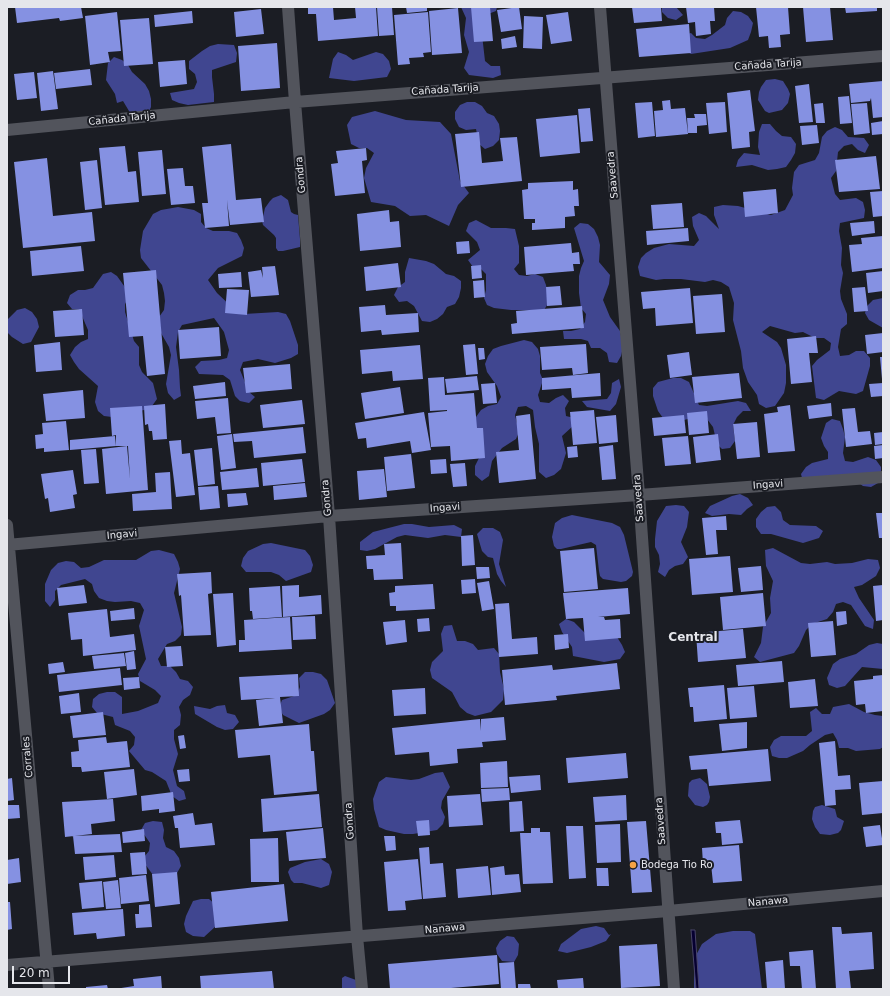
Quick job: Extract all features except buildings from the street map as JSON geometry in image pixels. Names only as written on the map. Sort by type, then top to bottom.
[{"type":"street","name":"Gondra","points":[[288,7],[329,516],[357,936],[362,989]]},
{"type":"street","name":"Saavedra","points":[[600,7],[638,495],[674,989]]},
{"type":"street","name":"Cañada Tarija","points":[[7,130],[295,102],[883,56]]},
{"type":"street","name":"Ingavi","points":[[8,545],[329,516],[883,477]]},
{"type":"street","name":"Corrales","points":[[7,525],[49,989]]},
{"type":"street","name":"Nanawa","points":[[7,965],[883,892]]},
{"type":"shaded area","points":[[461,7],[497,7],[496,11],[480,17],[485,61],[491,66],[500,66],[501,75],[493,78],[469,75],[464,68],[469,52],[464,35],[466,18]]},
{"type":"shaded area","points":[[662,7],[676,7],[683,15],[676,20],[668,18],[662,12]]},
{"type":"shaded area","points":[[733,11],[741,12],[748,16],[753,23],[748,40],[730,48],[691,54],[684,50],[683,35],[691,33],[696,38],[705,39],[725,25],[727,18]]},
{"type":"shaded area","points":[[218,44],[234,45],[237,53],[236,62],[212,70],[214,102],[188,105],[172,100],[170,93],[194,89],[197,82],[195,74],[189,69],[189,61],[210,46]]},
{"type":"shaded area","points":[[338,52],[353,60],[376,52],[383,54],[389,61],[391,69],[387,77],[354,81],[329,78],[333,59]]},
{"type":"shaded area","points":[[114,57],[122,60],[128,65],[132,72],[145,84],[151,99],[151,107],[148,114],[132,116],[123,101],[117,103],[115,94],[106,80],[108,63]]},
{"type":"shaded area","points":[[775,79],[783,81],[790,94],[788,103],[782,110],[769,113],[765,111],[758,100],[759,92],[766,80]]},
{"type":"shaded area","points":[[467,102],[475,102],[482,106],[487,113],[494,116],[499,124],[499,140],[493,146],[485,149],[479,144],[476,129],[466,130],[459,127],[455,119],[455,112],[460,105]]},
{"type":"shaded area","points":[[375,111],[406,120],[440,122],[451,134],[460,181],[469,193],[458,205],[449,226],[426,215],[410,216],[395,206],[371,202],[364,178],[366,168],[374,153],[367,148],[359,148],[351,144],[347,125],[352,117]]},
{"type":"shaded area","points":[[762,124],[770,124],[782,136],[791,137],[796,144],[795,153],[791,160],[786,167],[777,169],[768,170],[752,165],[736,167],[738,160],[744,153],[760,155],[758,147],[759,132]]},
{"type":"shaded area","points":[[835,127],[842,130],[848,137],[864,138],[869,145],[865,153],[858,150],[852,144],[844,146],[838,152],[836,171],[831,178],[835,194],[840,200],[856,198],[863,202],[865,210],[864,218],[840,223],[839,231],[842,248],[841,265],[843,273],[840,291],[841,299],[847,314],[847,324],[841,329],[838,347],[840,356],[849,355],[856,351],[864,351],[870,358],[870,366],[863,391],[856,394],[839,391],[824,400],[816,398],[812,366],[830,350],[831,343],[824,338],[815,338],[803,332],[795,333],[770,326],[762,332],[777,342],[781,348],[786,365],[786,383],[784,393],[775,406],[766,408],[759,404],[757,395],[748,382],[743,368],[741,351],[733,320],[734,303],[729,287],[721,282],[713,280],[705,282],[681,279],[656,280],[640,276],[638,267],[641,258],[654,248],[669,244],[694,246],[699,240],[693,226],[692,217],[699,213],[706,216],[719,229],[714,215],[714,207],[723,205],[738,206],[771,215],[785,210],[793,195],[792,188],[794,172],[799,165],[815,160],[819,153],[822,137],[827,131]]},
{"type":"shaded area","points":[[281,195],[288,200],[291,212],[298,215],[300,247],[278,251],[276,248],[276,238],[263,225],[262,221],[265,208],[270,201]]},
{"type":"shaded area","points":[[178,207],[194,210],[201,214],[201,222],[206,228],[213,231],[229,231],[237,233],[241,240],[244,248],[242,256],[218,268],[208,280],[217,293],[236,311],[244,314],[278,312],[286,314],[290,321],[298,345],[298,354],[275,363],[258,359],[243,362],[240,370],[249,392],[255,397],[249,403],[240,401],[235,396],[230,380],[223,375],[199,374],[195,367],[201,361],[227,358],[229,350],[224,332],[214,318],[182,325],[178,332],[176,347],[181,396],[174,400],[168,393],[166,384],[171,355],[169,347],[161,333],[159,317],[164,310],[164,293],[162,285],[141,258],[140,250],[143,231],[153,214],[161,210]]},
{"type":"shaded area","points":[[476,220],[491,228],[515,229],[519,246],[519,263],[514,269],[519,275],[527,276],[535,274],[543,277],[549,302],[544,310],[511,310],[494,308],[487,305],[484,298],[486,290],[486,274],[480,268],[473,267],[468,260],[480,250],[477,242],[466,231],[469,223]]},
{"type":"shaded area","points":[[580,223],[588,224],[594,229],[600,245],[599,262],[610,275],[609,284],[603,300],[610,317],[620,331],[623,347],[621,356],[617,363],[609,362],[607,353],[600,348],[591,348],[588,341],[581,339],[564,339],[563,331],[580,329],[585,322],[586,314],[581,308],[579,293],[579,276],[584,261],[574,228]]},
{"type":"shaded area","points":[[409,258],[434,264],[446,274],[454,276],[461,281],[459,297],[455,304],[447,307],[443,314],[430,322],[422,321],[414,306],[407,301],[399,302],[394,295],[398,287],[405,282],[405,272]]},
{"type":"shaded area","points":[[111,272],[117,276],[127,290],[129,297],[125,304],[125,312],[134,341],[139,347],[139,365],[142,372],[153,383],[157,399],[152,406],[144,410],[112,417],[104,416],[98,411],[95,402],[98,386],[79,369],[70,355],[75,347],[88,339],[88,330],[79,309],[72,309],[67,303],[70,295],[78,290],[93,288],[103,274]]},
{"type":"shaded area","points":[[883,298],[883,328],[869,320],[865,313],[867,306],[873,300]]},
{"type":"shaded area","points":[[25,308],[32,312],[37,319],[39,327],[31,342],[23,344],[7,332],[7,320],[17,310]]},
{"type":"shaded area","points":[[524,340],[532,342],[538,349],[540,356],[540,373],[543,380],[538,395],[540,402],[549,403],[563,395],[569,401],[565,408],[566,416],[574,418],[573,426],[562,436],[566,453],[561,469],[554,475],[546,478],[539,472],[539,444],[533,410],[526,406],[518,407],[515,415],[519,432],[516,439],[502,448],[492,461],[489,476],[482,481],[475,475],[475,466],[483,450],[474,426],[476,417],[481,410],[488,406],[497,404],[501,397],[497,386],[487,372],[485,364],[493,349]]},
{"type":"shaded area","points":[[673,378],[681,378],[689,382],[699,405],[707,406],[738,401],[746,403],[751,411],[743,411],[737,417],[733,425],[735,441],[730,448],[722,449],[717,444],[713,427],[704,415],[680,421],[663,418],[658,411],[653,396],[653,388],[658,382]]},
{"type":"shaded area","points":[[619,379],[621,387],[616,404],[610,411],[587,407],[582,401],[607,399],[611,393],[612,383]]},
{"type":"shaded area","points":[[832,419],[840,421],[843,429],[845,437],[843,453],[845,461],[853,462],[868,457],[876,460],[881,467],[881,475],[878,483],[871,487],[863,486],[850,477],[803,482],[801,474],[806,467],[812,463],[828,459],[828,452],[821,438],[826,423]]},
{"type":"shaded area","points":[[740,494],[748,498],[753,505],[741,515],[729,514],[712,516],[705,513],[710,506]]},
{"type":"shaded area","points":[[666,506],[684,506],[689,512],[687,527],[681,542],[688,557],[683,564],[675,566],[669,570],[665,577],[658,572],[660,564],[659,555],[655,547],[657,521]]},
{"type":"shaded area","points":[[775,506],[781,512],[783,520],[790,525],[816,526],[823,531],[819,538],[803,543],[771,534],[761,534],[756,527],[756,519],[767,507]]},
{"type":"shaded area","points":[[572,515],[612,523],[620,527],[624,535],[633,572],[632,576],[626,581],[621,582],[603,579],[600,576],[596,545],[591,542],[561,549],[557,549],[554,546],[552,537],[555,523],[562,518]]},
{"type":"shaded area","points":[[404,524],[429,527],[454,525],[462,529],[461,537],[445,535],[428,538],[405,535],[397,537],[375,549],[367,551],[360,550],[360,542],[373,532]]},
{"type":"shaded area","points":[[483,528],[493,528],[500,532],[503,540],[499,564],[506,587],[497,574],[493,558],[488,557],[482,551],[477,534]]},
{"type":"shaded area","points":[[271,543],[305,550],[310,556],[313,565],[311,572],[286,581],[279,575],[271,572],[246,572],[241,566],[243,558],[248,551],[263,544]]},
{"type":"shaded area","points":[[773,548],[801,563],[810,564],[827,562],[835,564],[852,563],[868,559],[878,560],[880,568],[876,576],[862,585],[854,587],[859,598],[874,620],[873,629],[865,626],[851,605],[843,602],[836,604],[833,612],[827,619],[812,624],[806,630],[794,653],[760,662],[754,657],[761,643],[763,627],[771,613],[770,598],[773,581],[766,566],[765,550]]},
{"type":"shaded area","points":[[159,550],[174,554],[178,562],[180,569],[174,593],[182,627],[181,635],[175,641],[167,644],[158,659],[161,666],[170,666],[180,679],[188,681],[193,687],[190,695],[183,700],[179,707],[181,715],[180,725],[174,730],[174,739],[178,754],[173,770],[177,786],[184,791],[186,799],[179,801],[172,796],[166,781],[152,772],[145,770],[129,751],[134,745],[135,737],[130,731],[115,725],[113,717],[97,713],[92,707],[93,699],[99,694],[107,692],[115,692],[122,697],[122,714],[138,711],[158,703],[161,696],[155,690],[140,681],[138,674],[146,659],[139,626],[144,610],[140,603],[131,601],[115,602],[99,598],[94,591],[92,584],[85,579],[61,585],[55,591],[55,600],[50,607],[45,601],[45,584],[51,570],[58,563],[66,561],[74,562],[81,568],[89,567],[104,560],[136,560],[151,551]]},
{"type":"shaded area","points":[[566,619],[574,622],[585,633],[617,637],[625,652],[620,659],[604,662],[573,656],[572,647],[562,632],[559,624]]},
{"type":"shaded area","points":[[452,625],[457,641],[465,641],[473,644],[478,650],[494,648],[499,654],[500,672],[504,689],[503,700],[491,712],[475,716],[467,713],[460,707],[452,692],[432,678],[430,670],[432,662],[443,651],[441,634],[444,626]]},
{"type":"shaded area","points":[[877,643],[883,644],[883,669],[862,667],[845,686],[837,688],[829,685],[827,678],[833,664],[840,659],[856,654],[869,645]]},
{"type":"shaded area","points":[[305,672],[321,674],[327,680],[335,703],[330,710],[324,714],[299,723],[283,715],[279,708],[282,700],[297,695],[300,687],[299,678]]},
{"type":"shaded area","points":[[849,704],[864,712],[883,716],[883,747],[880,749],[856,751],[848,748],[839,748],[833,733],[825,735],[803,751],[787,758],[772,756],[770,747],[774,740],[781,736],[806,736],[812,731],[810,712],[816,708],[822,714],[830,714],[833,707]]},
{"type":"shaded area","points":[[225,705],[227,713],[235,715],[239,722],[233,729],[225,730],[217,727],[195,714],[194,706],[210,709]]},
{"type":"shaded area","points":[[443,772],[450,787],[442,801],[441,808],[445,817],[443,824],[437,830],[404,834],[379,827],[373,799],[379,782],[386,777],[411,780]]},
{"type":"shaded area","points":[[700,778],[707,784],[710,797],[707,805],[703,807],[695,805],[688,796],[689,783],[692,780]]},
{"type":"shaded area","points":[[822,805],[835,809],[837,817],[844,821],[841,830],[838,833],[830,835],[820,834],[815,827],[812,819],[813,811],[815,807]]},
{"type":"shaded area","points":[[153,821],[162,822],[164,830],[163,838],[166,847],[174,851],[179,858],[181,866],[177,873],[153,875],[145,864],[144,857],[149,851],[150,843],[141,830],[145,823]]},
{"type":"shaded area","points":[[321,859],[329,864],[332,872],[329,885],[321,888],[302,883],[294,883],[291,880],[288,872],[290,868],[305,862]]},
{"type":"shaded area","points":[[209,899],[216,905],[216,926],[204,937],[193,936],[186,932],[184,924],[193,901]]},
{"type":"shaded area","points":[[596,926],[604,928],[609,935],[611,934],[606,941],[591,947],[567,953],[558,951],[561,944],[581,929]]},
{"type":"shaded area","points":[[691,930],[695,930],[699,989],[696,989]]},
{"type":"shaded area","points":[[733,931],[750,931],[755,934],[762,989],[694,989],[694,959],[702,944],[716,934]]},
{"type":"shaded area","points":[[507,936],[514,937],[519,944],[518,955],[514,962],[502,961],[497,954],[496,948],[500,941]]},
{"type":"shaded area","points":[[345,976],[356,980],[360,989],[342,989],[342,978]]},
{"type":"place","name":"Bodega Tio Ro","points":[[633,865]]},
{"type":"district","name":"Central","points":[[693,638]]}]
